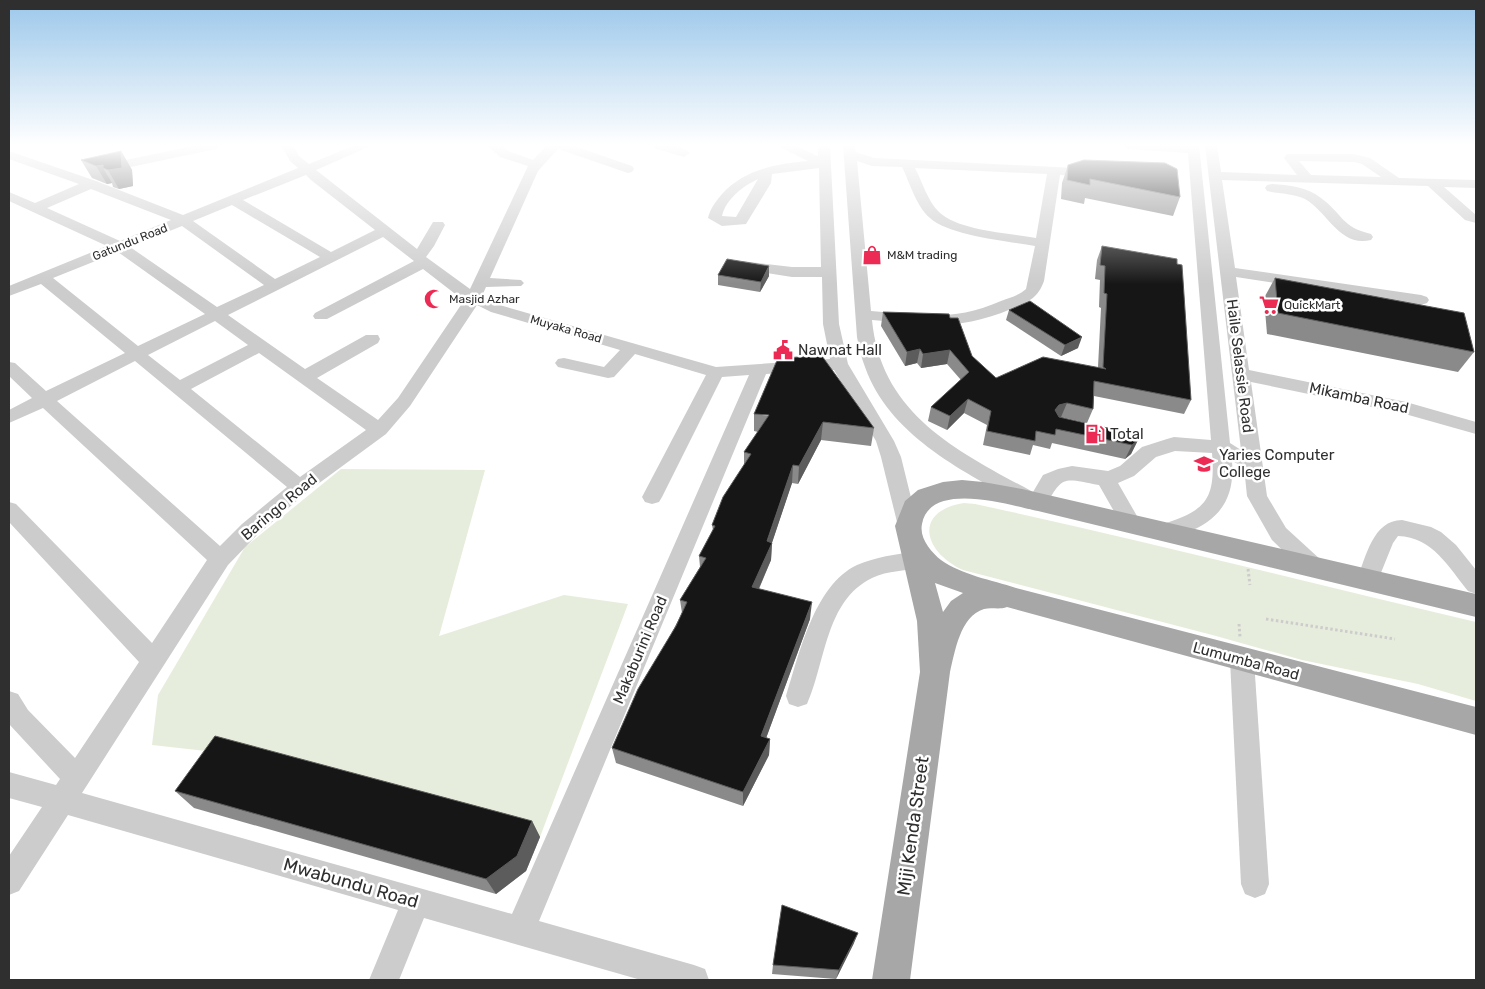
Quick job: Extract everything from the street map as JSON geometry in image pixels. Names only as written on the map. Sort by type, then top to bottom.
[{"type":"main road","points":[[935,672],[931,621],[911,541],[910,515],[921,501],[928,496],[948,489],[970,489],[1131,522],[1476,605]]},
{"type":"main road","name":"Lumumba Road","points":[[911,541],[913,547],[923,560],[943,574],[1016,599],[1476,721]]},
{"type":"main road","name":"Lumumba Road","points":[[935,672],[945,638],[955,615],[971,602],[983,597],[1016,599]]},
{"type":"main road","name":"Miji Kenda Street","points":[[891,980],[935,672]]},
{"type":"street","points":[[35,208],[74,191]]},
{"type":"street","points":[[109,191],[183,220],[274,285]]},
{"type":"street","name":"Gatundu Road","points":[[9,291],[255,191]]},
{"type":"street","name":"Muyaka Road","points":[[334,191],[459,290],[478,290],[497,309],[716,372],[839,364]]},
{"type":"street","name":"Baringo Road","points":[[9,881],[220,559],[249,530],[300,487],[379,430],[404,402],[478,290],[522,191]]},
{"type":"street","points":[[833,191],[841,214],[863,315],[868,354],[881,384],[902,416],[930,441],[954,457],[1034,501],[1050,480],[1063,474],[1083,474],[1105,479],[1127,471],[1141,447],[1174,444],[1221,447],[1253,464]]},
{"type":"street","points":[[798,696],[827,609],[838,592],[864,571],[896,560],[911,541],[891,457],[885,441],[839,364],[833,338],[829,272],[844,191]]},
{"type":"street","points":[[921,191],[933,214],[941,220],[960,228],[1042,243]]},
{"type":"street","points":[[863,315],[957,320],[972,318],[1021,300],[1033,290],[1051,191]]},
{"type":"street","name":"Haile Selassie Road","points":[[1167,531],[1192,522],[1210,511],[1221,488],[1223,473],[1195,191]]},
{"type":"street","name":"Haile Selassie Road","points":[[1217,191],[1257,496],[1279,534],[1313,566]]},
{"type":"street","points":[[1293,191],[1318,202],[1340,228],[1357,236],[1366,237]]},
{"type":"street","points":[[1441,191],[1470,217],[1476,220]]},
{"type":"street","points":[[233,200],[330,257]]},
{"type":"street","points":[[13,201],[35,208],[120,246],[379,430]]},
{"type":"street","points":[[321,316],[417,257],[427,246],[438,225]]},
{"type":"street","points":[[9,416],[384,231]]},
{"type":"street","points":[[742,265],[792,272],[829,272]]},
{"type":"street","points":[[1228,271],[1421,300]]},
{"type":"street","points":[[42,277],[300,487]]},
{"type":"street","points":[[478,290],[516,283]]},
{"type":"street","points":[[833,338],[865,337]]},
{"type":"street","points":[[305,377],[372,339]]},
{"type":"street","points":[[178,388],[260,345]]},
{"type":"street","points":[[564,363],[608,373],[631,348]]},
{"type":"street","points":[[9,367],[220,559]]},
{"type":"street","name":"Makaburini Road","points":[[520,931],[760,369]]},
{"type":"street","points":[[652,497],[716,372]]},
{"type":"street","name":"Mikamba Road","points":[[1241,374],[1406,408],[1476,428]]},
{"type":"street","points":[[855,392],[881,384]]},
{"type":"street","points":[[1105,479],[1131,522]]},
{"type":"street","points":[[9,509],[153,660]]},
{"type":"street","points":[[1368,579],[1384,539],[1392,529],[1404,528],[1424,532],[1442,543],[1476,586]]},
{"type":"street","points":[[1242,660],[1255,884]]},
{"type":"street","points":[[9,702],[69,789]]},
{"type":"street","name":"Mwabundu Road","points":[[9,785],[69,789],[416,901],[694,980]]},
{"type":"street","points":[[384,980],[416,901]]},
{"type":"path","points":[[1266,619],[1395,639]]},
{"type":"green space","points":[[341,469],[485,470],[439,636],[564,595],[628,604],[540,837],[233,754],[152,745],[158,695],[245,547]]},
{"type":"green space","points":[[964,503],[1101,532],[1476,622],[1476,701],[1418,684],[1302,660],[963,570],[949,562],[939,553],[932,543],[929,533],[931,523],[937,514],[948,507]]},
{"type":"building","points":[[1151,191],[1179,191],[1180,197]]},
{"type":"building","points":[[1102,246],[1177,259],[1177,264],[1182,265],[1191,400],[1094,381],[1093,409],[1067,403],[1059,405],[1055,410],[1059,417],[1134,434],[1138,437],[1138,440],[1132,445],[1056,429],[1055,435],[1036,431],[1035,441],[987,431],[991,411],[968,399],[950,416],[931,407],[969,372],[950,350],[923,354],[920,349],[907,352],[883,312],[949,314],[950,318],[958,318],[972,356],[996,378],[1043,357],[1106,369],[1103,367],[1107,294],[1104,293],[1105,266],[1100,265]]},
{"type":"building","points":[[727,259],[769,266],[761,282],[718,275]]},
{"type":"building","points":[[1275,278],[1464,313],[1474,352],[1278,313]]},
{"type":"building","points":[[1030,301],[1082,337],[1065,345],[1009,310]]},
{"type":"building","points":[[822,356],[874,428],[823,422],[799,466],[793,465],[767,541],[772,543],[752,587],[812,602],[761,736],[770,739],[743,792],[612,748],[638,689],[676,626],[687,602],[680,600],[706,558],[699,556],[715,526],[712,525],[723,497],[751,454],[744,452],[769,415],[754,414],[778,358]]},
{"type":"building","points":[[215,736],[532,821],[517,856],[486,879],[175,791]]},
{"type":"building","points":[[782,905],[858,933],[839,970],[773,965]]},
{"type":"place","name":"M&M trading","points":[[872,255]]},
{"type":"place","name":"Masjid Azhar","points":[[434,299]]},
{"type":"place","name":"QuickMart","points":[[1269,305]]},
{"type":"place","name":"Nawnat Hall","points":[[783,350]]},
{"type":"place","name":"Total","points":[[1095,434]]},
{"type":"place","name":"Yaries Computer College","points":[[1204,464]]}]
